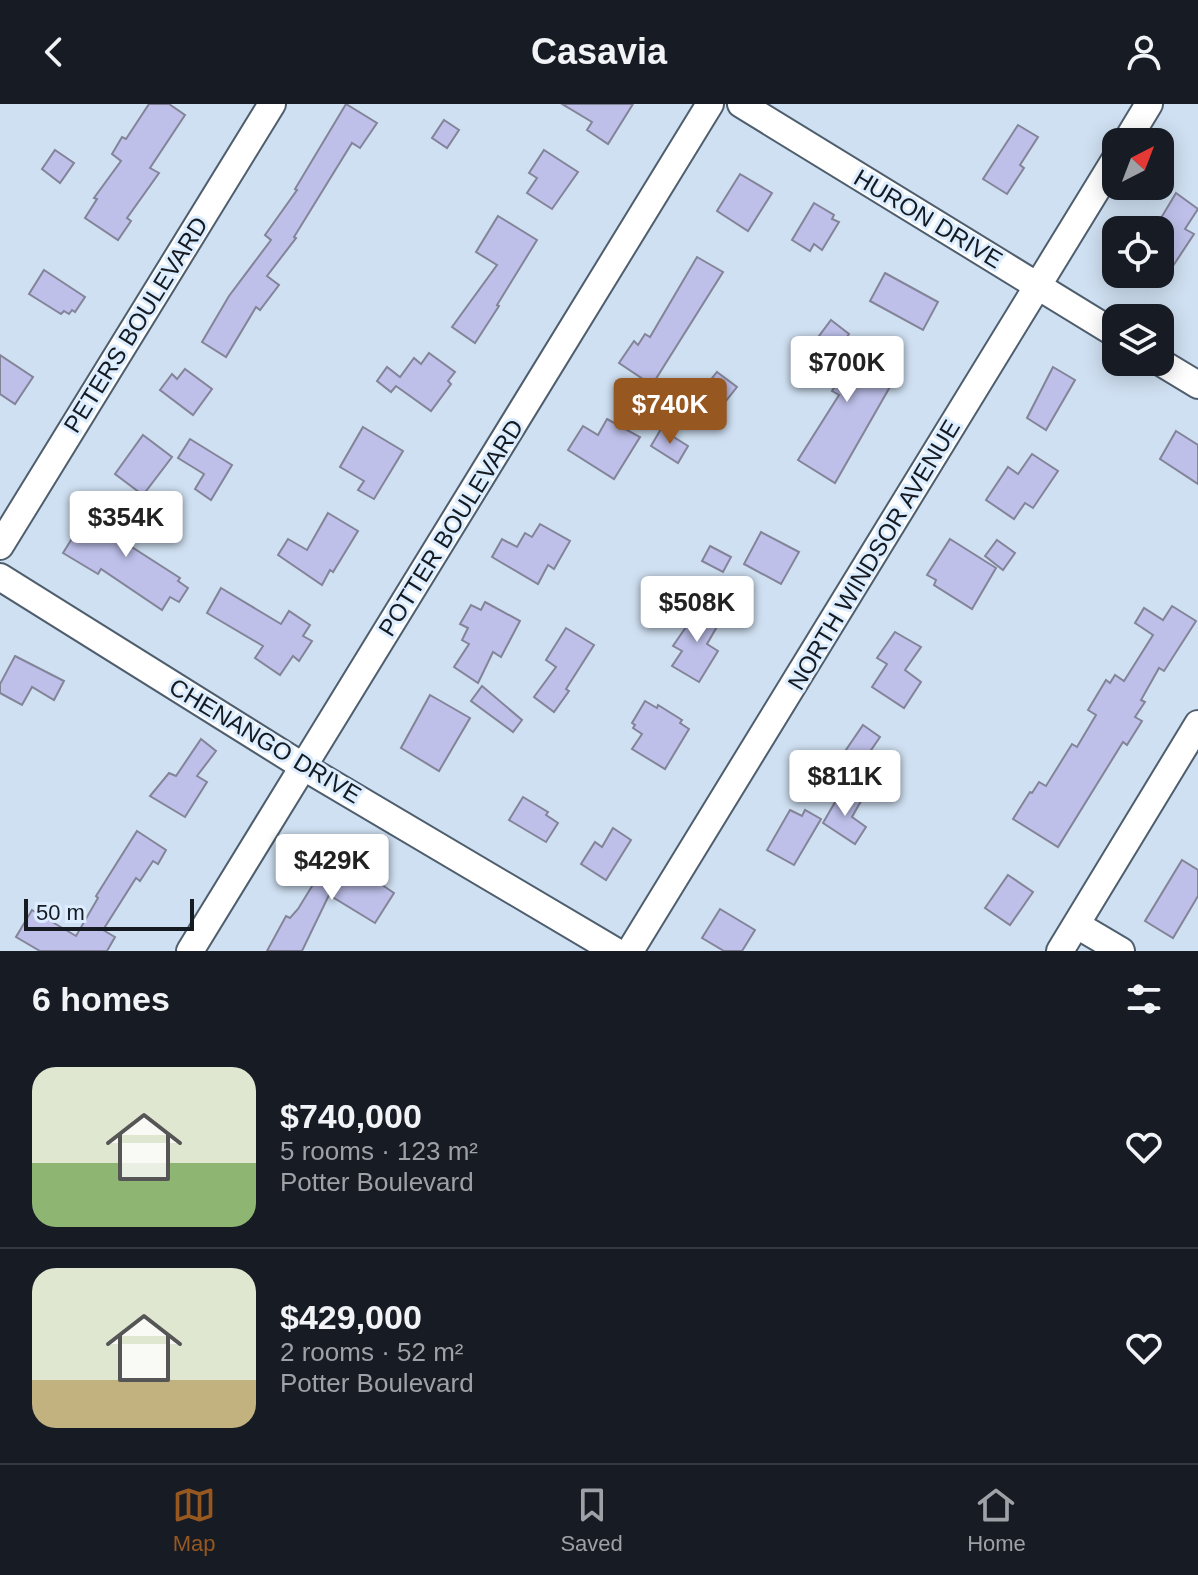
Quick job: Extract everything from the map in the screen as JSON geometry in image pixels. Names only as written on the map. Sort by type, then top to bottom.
[{"type":"street","name":"PETERS BOULEVARD","points":[[0,546],[272,104]]},
{"type":"street","name":"POTTER BOULEVARD","points":[[190,951],[710,104]]},
{"type":"street","name":"HURON DRIVE","points":[[741,104],[1102,325]]},
{"type":"street","points":[[1134,128],[1149,104]]},
{"type":"street","name":"NORTH WINDSOR AVENUE","points":[[630,951],[1102,181]]},
{"type":"street","points":[[1174,370],[1198,385]]},
{"type":"street","name":"CHENANGO DRIVE","points":[[0,577],[304,767],[615,951]]},
{"type":"street","points":[[1060,951],[1198,724]]},
{"type":"street","points":[[1077,925],[1121,951]]},
{"type":"building","points":[[149,104],[169,104],[185,115],[150,168],[159,173],[127,218],[131,221],[118,240],[85,218],[97,199],[94,198],[121,161],[112,154]]},
{"type":"building","points":[[346,104],[377,123],[360,148],[352,143],[296,238],[267,276],[279,285],[260,310],[256,307],[226,357],[202,342],[229,296],[271,240],[265,235],[297,190]]},
{"type":"building","points":[[562,104],[633,104],[608,144],[587,130],[592,122]]},
{"type":"building","points":[[444,120],[459,130],[447,148],[432,138]]},
{"type":"building","points":[[1018,125],[1038,137],[1020,165],[1024,168],[1007,194],[983,179]]},
{"type":"building","points":[[55,150],[74,163],[60,183],[42,169]]},
{"type":"building","points":[[544,150],[578,172],[552,209],[527,193],[537,178],[529,173]]},
{"type":"building","points":[[740,174],[772,193],[748,231],[717,211]]},
{"type":"building","points":[[1176,193],[1198,209],[1185,229],[1194,234],[1174,264],[1174,216],[1162,216]]},
{"type":"building","points":[[814,203],[834,215],[832,219],[839,222],[822,250],[814,244],[810,251],[792,240]]},
{"type":"building","points":[[498,216],[537,240],[475,343],[452,327],[497,265],[476,252]]},
{"type":"building","points":[[697,257],[723,272],[652,385],[619,363],[634,341],[638,345],[645,334],[650,337]]},
{"type":"building","points":[[44,270],[85,297],[75,312],[72,310],[69,314],[64,311],[61,314],[29,294]]},
{"type":"building","points":[[885,273],[938,302],[923,330],[870,301]]},
{"type":"building","points":[[831,320],[849,334],[847,337],[895,367],[885,381],[891,385],[835,483],[798,460],[839,395],[832,391],[849,365],[816,340]]},
{"type":"building","points":[[429,353],[455,372],[448,381],[451,384],[431,411],[396,386],[391,392],[377,381],[387,367],[400,377],[414,358],[421,364]]},
{"type":"building","points":[[0,355],[33,377],[15,404],[0,394]]},
{"type":"building","points":[[1053,367],[1075,380],[1046,430],[1027,418]]},
{"type":"building","points":[[185,369],[212,389],[193,415],[160,390],[172,374],[177,379]]},
{"type":"building","points":[[717,372],[737,387],[725,402],[705,387]]},
{"type":"building","points":[[607,419],[640,437],[614,479],[568,450],[583,426],[598,435]]},
{"type":"building","points":[[363,427],[403,451],[374,499],[358,490],[364,481],[340,467]]},
{"type":"building","points":[[661,429],[688,446],[678,463],[651,446]]},
{"type":"building","points":[[1176,431],[1198,445],[1198,484],[1160,459]]},
{"type":"building","points":[[143,435],[172,457],[143,495],[115,474]]},
{"type":"building","points":[[190,439],[232,465],[211,500],[195,489],[204,474],[178,458]]},
{"type":"building","points":[[1032,454],[1058,471],[1033,508],[1025,503],[1014,519],[986,500],[1008,467],[1018,474]]},
{"type":"building","points":[[127,498],[146,511],[124,542],[180,578],[178,581],[188,588],[179,602],[170,597],[162,610],[101,569],[98,574],[63,553],[78,529],[97,540]]},
{"type":"building","points":[[328,513],[358,531],[322,585],[278,555],[288,539],[307,550]]},
{"type":"building","points":[[540,524],[570,541],[554,569],[548,565],[538,584],[492,557],[502,539],[517,547],[525,533],[532,537]]},
{"type":"building","points":[[761,532],[799,552],[781,584],[744,564]]},
{"type":"building","points":[[950,539],[996,568],[972,609],[934,585],[936,580],[927,575]]},
{"type":"building","points":[[997,540],[1015,553],[1003,570],[985,556]]},
{"type":"building","points":[[710,546],[731,557],[723,572],[702,561]]},
{"type":"building","points":[[221,588],[281,624],[289,611],[310,625],[303,636],[312,641],[299,661],[293,656],[280,675],[255,658],[263,646],[207,613]]},
{"type":"building","points":[[485,602],[520,621],[501,657],[493,652],[478,683],[454,667],[469,644],[462,640],[468,628],[460,624],[471,605],[481,610]]},
{"type":"building","points":[[701,605],[722,618],[707,644],[718,651],[699,682],[672,666],[682,651],[673,646]]},
{"type":"building","points":[[1172,606],[1196,621],[1164,671],[1159,668],[1135,717],[1142,721],[1127,745],[1123,742],[1058,847],[1013,819],[1039,782],[1046,786],[1072,744],[1077,747],[1096,715],[1088,710],[1106,680],[1110,683],[1115,675],[1124,681],[1153,635],[1135,623],[1144,608],[1163,620]]},
{"type":"building","points":[[566,628],[594,645],[554,712],[534,697],[556,667],[546,660]]},
{"type":"building","points":[[895,632],[921,647],[905,670],[921,682],[904,708],[872,687],[887,664],[877,658]]},
{"type":"building","points":[[15,656],[64,681],[54,700],[32,687],[22,705],[0,693],[0,684]]},
{"type":"building","points":[[482,686],[522,720],[513,732],[471,701]]},
{"type":"building","points":[[430,695],[470,718],[439,771],[401,748]]},
{"type":"building","points":[[645,701],[682,720],[680,723],[689,729],[665,769],[632,749],[642,734],[633,728],[635,725],[632,723]]},
{"type":"building","points":[[863,725],[880,737],[852,778],[835,766]]},
{"type":"building","points":[[201,739],[216,751],[197,776],[207,782],[185,817],[150,796],[169,773],[176,776]]},
{"type":"building","points":[[842,790],[861,801],[852,817],[866,827],[855,844],[823,823]]},
{"type":"building","points":[[523,797],[548,812],[546,815],[558,823],[546,842],[509,820]]},
{"type":"building","points":[[790,810],[802,816],[805,810],[821,819],[794,865],[767,850]]},
{"type":"building","points":[[613,828],[631,840],[606,880],[581,864],[595,842],[602,847]]},
{"type":"building","points":[[137,831],[166,850],[158,864],[153,861],[140,881],[136,878],[103,930],[115,937],[107,951],[40,951],[16,937],[32,910],[76,936],[98,898],[96,896]]},
{"type":"building","points":[[333,852],[394,893],[375,923],[329,895],[302,951],[267,951],[286,916],[290,918],[298,909]]},
{"type":"building","points":[[1182,860],[1198,870],[1198,896],[1173,938],[1145,921]]},
{"type":"building","points":[[1008,875],[1033,892],[1010,925],[985,908]]},
{"type":"building","points":[[720,909],[755,930],[742,951],[724,951],[702,938]]}]
